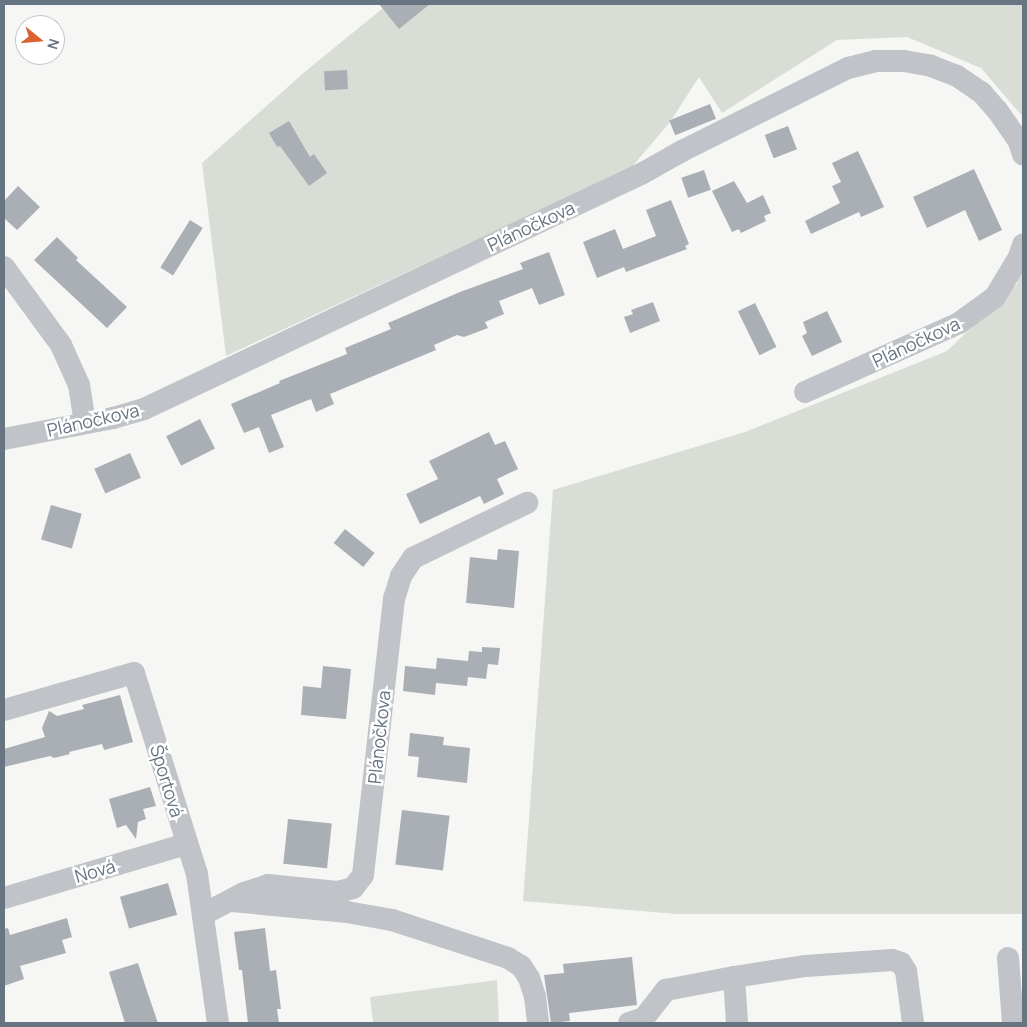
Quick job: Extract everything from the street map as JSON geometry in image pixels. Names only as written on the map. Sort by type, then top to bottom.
[{"type":"street","name":"Plánočkova","points":[[4,439],[113,418],[144,409],[643,173],[682,151],[848,68],[876,61],[904,61],[931,66],[957,76],[982,94],[997,110],[1019,142],[1023,154]]},
{"type":"street","name":"Plánočkova","points":[[805,392],[959,323],[994,297],[1019,257],[1023,245]]},
{"type":"street","points":[[4,268],[61,344],[79,386],[86,422]]},
{"type":"street","name":"Plánočkova","points":[[204,914],[268,885],[338,892],[353,888],[363,876],[394,599],[401,576],[413,558],[527,502]]},
{"type":"street","name":"Športová","points":[[4,710],[134,673],[186,844],[197,874],[218,1023]]},
{"type":"street","name":"Nová","points":[[4,898],[186,844]]},
{"type":"street","points":[[230,901],[348,912],[392,920],[508,958],[521,966],[528,978],[535,997],[538,1023]]},
{"type":"street","points":[[1008,958],[1013,1023]]},
{"type":"street","points":[[629,1023],[644,1018],[666,990],[806,966],[892,960],[901,963],[906,972],[913,1023]]},
{"type":"street","points":[[734,977],[737,1023]]},
{"type":"shaded area","points":[[388,4],[1023,4],[1023,117],[981,68],[907,37],[837,40],[722,113],[699,77],[670,122],[631,168],[226,356],[202,163],[307,70]]},
{"type":"shaded area","points":[[1023,263],[1022,914],[677,914],[523,901],[553,490],[745,432],[947,351],[1017,284]]},
{"type":"shaded area","points":[[497,980],[499,1023],[373,1023],[370,997]]},
{"type":"building","points":[[379,4],[430,4],[399,29]]},
{"type":"building","points":[[347,70],[348,89],[325,90],[324,71]]},
{"type":"building","points":[[710,104],[716,119],[675,135],[669,120]]},
{"type":"building","points":[[289,121],[310,157],[314,154],[327,173],[309,186],[280,146],[277,147],[269,133]]},
{"type":"building","points":[[788,126],[797,149],[774,158],[765,135]]},
{"type":"building","points":[[858,151],[884,207],[861,217],[859,212],[811,234],[805,221],[840,203],[832,186],[841,182],[832,163]]},
{"type":"building","points":[[974,169],[1002,230],[979,241],[965,210],[927,228],[913,197]]},
{"type":"building","points":[[704,170],[711,190],[688,198],[681,178]]},
{"type":"building","points":[[734,181],[747,203],[763,195],[771,213],[764,216],[766,221],[741,233],[739,229],[732,232],[712,191]]},
{"type":"building","points":[[18,186],[40,207],[17,230],[4,218],[4,201]]},
{"type":"building","points":[[671,200],[689,244],[685,246],[687,249],[626,272],[624,267],[597,278],[583,242],[615,229],[623,249],[656,236],[646,210]]},
{"type":"building","points":[[190,220],[203,228],[173,275],[160,267]]},
{"type":"building","points":[[57,237],[78,258],[76,260],[127,307],[107,328],[34,260]]},
{"type":"building","points":[[549,252],[565,295],[539,305],[532,288],[499,301],[504,314],[485,322],[488,328],[464,337],[457,335],[434,345],[436,350],[330,394],[334,404],[316,412],[311,399],[271,415],[284,447],[269,453],[259,427],[244,433],[231,404],[280,383],[279,381],[347,354],[345,348],[391,329],[388,323],[460,292],[523,269],[520,263]]},
{"type":"building","points":[[653,302],[660,321],[630,333],[624,317],[633,314],[631,310]]},
{"type":"building","points":[[755,303],[776,347],[759,355],[738,311]]},
{"type":"building","points":[[827,311],[842,342],[812,356],[802,336],[807,333],[803,322]]},
{"type":"building","points":[[200,419],[215,448],[181,466],[166,436]]},
{"type":"building","points":[[489,432],[495,445],[505,441],[518,469],[497,479],[504,494],[484,504],[480,496],[420,524],[406,494],[438,479],[429,461]]},
{"type":"building","points":[[130,453],[141,478],[105,494],[94,469]]},
{"type":"building","points":[[51,505],[82,514],[72,548],[41,540]]},
{"type":"building","points":[[345,529],[375,553],[363,567],[334,543]]},
{"type":"building","points":[[498,549],[519,551],[514,608],[466,603],[470,557],[497,560]]},
{"type":"building","points":[[482,647],[500,648],[498,665],[488,664],[486,679],[468,677],[467,686],[436,683],[435,695],[403,691],[405,666],[436,669],[437,658],[468,661],[469,651],[482,652]]},
{"type":"building","points":[[323,666],[351,669],[346,719],[301,715],[303,686],[321,688]]},
{"type":"building","points":[[120,695],[133,742],[104,750],[102,744],[69,752],[70,754],[54,758],[50,756],[4,767],[4,749],[45,737],[42,728],[49,711],[57,716],[84,709],[82,705]]},
{"type":"building","points":[[410,733],[444,737],[443,745],[470,748],[467,783],[417,777],[419,757],[408,756]]},
{"type":"building","points":[[150,787],[156,806],[143,809],[146,819],[138,822],[136,839],[126,825],[117,828],[109,799]]},
{"type":"building","points":[[402,810],[450,816],[443,870],[395,865]]},
{"type":"building","points":[[288,819],[332,824],[327,868],[283,864]]},
{"type":"building","points":[[168,883],[177,915],[129,929],[120,897]]},
{"type":"building","points":[[67,918],[72,937],[62,940],[66,953],[20,966],[24,979],[4,986],[4,929],[8,928],[10,935]]},
{"type":"building","points":[[265,928],[270,971],[276,970],[281,1009],[277,1009],[279,1023],[248,1023],[242,970],[239,970],[234,932]]},
{"type":"building","points":[[632,957],[637,1005],[569,1013],[570,1021],[551,1023],[544,975],[564,973],[563,964]]},
{"type":"building","points":[[138,963],[158,1023],[125,1023],[109,972]]}]
